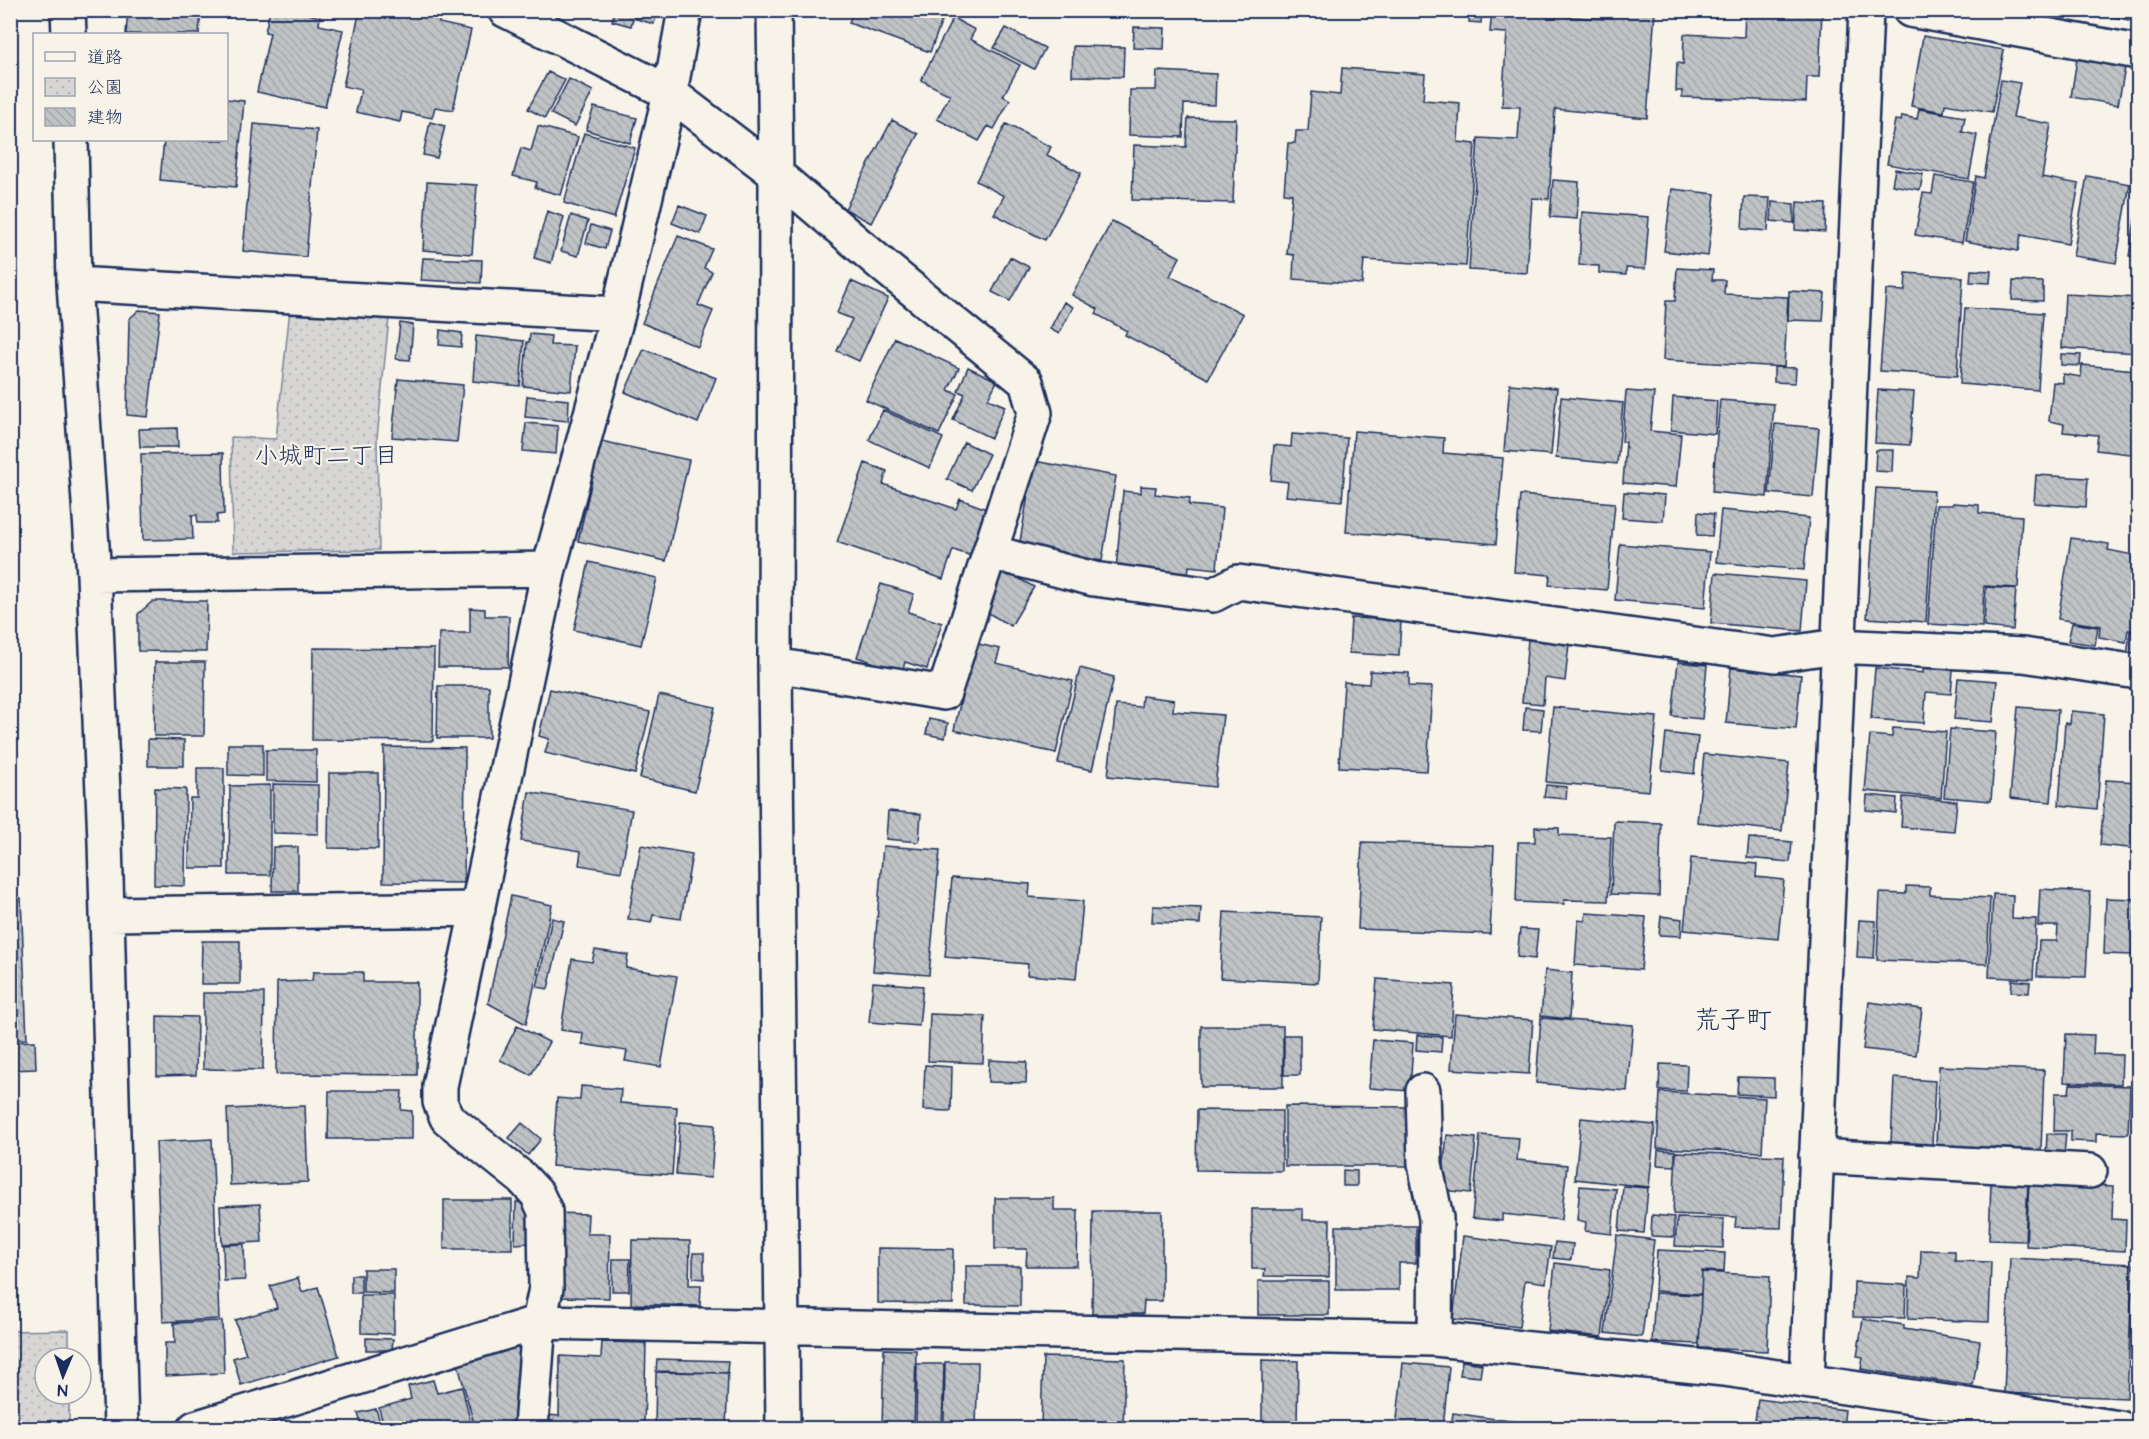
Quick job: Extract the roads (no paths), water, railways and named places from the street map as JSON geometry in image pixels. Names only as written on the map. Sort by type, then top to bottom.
[{"type":"street","points":[[68,10],[69,33]]},
{"type":"street","points":[[505,10],[670,93],[776,174],[1026,382],[1035,413],[944,693],[775,665]]},
{"type":"street","points":[[531,1428],[539,1322],[546,1288],[545,1211],[537,1194],[522,1178],[447,1118],[440,1102],[440,1086],[549,569],[618,314],[670,93],[685,10]]},
{"type":"street","points":[[774,10],[775,665],[783,1428]]},
{"type":"street","points":[[1807,1381],[1866,10]]},
{"type":"street","points":[[1910,10],[2139,52]]},
{"type":"street","points":[[71,141],[74,284],[94,575],[108,914],[121,1428]]},
{"type":"street","points":[[74,284],[618,314]]},
{"type":"street","points":[[990,552],[1094,579],[1213,595],[1238,582],[1775,655],[1837,646],[2023,655],[2139,672]]},
{"type":"street","points":[[94,575],[549,569]]},
{"type":"street","points":[[108,914],[478,909]]},
{"type":"street","points":[[1423,1090],[1425,1164],[1436,1218],[1435,1339]]},
{"type":"street","points":[[1816,1156],[2090,1171]]},
{"type":"street","points":[[195,1428],[539,1322],[1435,1339],[1724,1369],[2120,1428]]},
{"type":"district","name":"小城町二丁目","points":[[326,456]]},
{"type":"district","name":"荒子町","points":[[1733,1020]]}]
